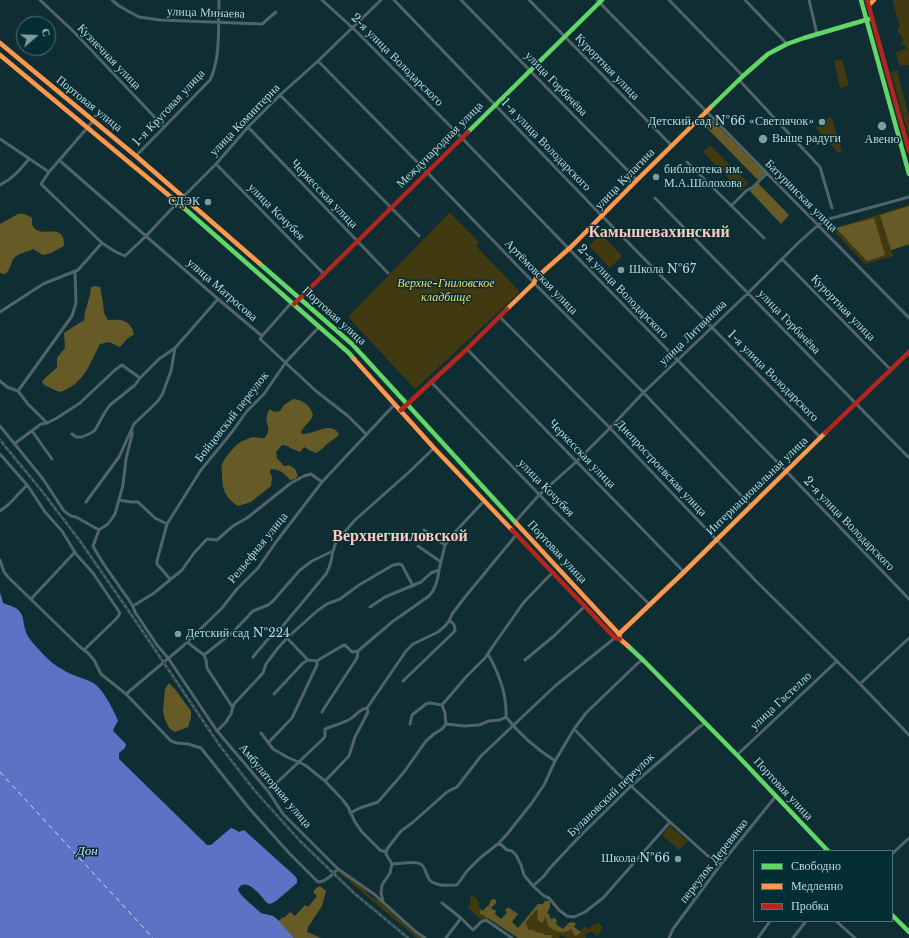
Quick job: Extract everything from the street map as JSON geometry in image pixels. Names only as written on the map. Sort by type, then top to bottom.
[{"type":"main road","points":[[861,0],[909,174]]},
{"type":"main road","points":[[874,0],[868,3],[909,151]]},
{"type":"main road","name":"Международная улица","points":[[293,303],[300,298],[531,71],[599,1]]},
{"type":"main road","name":"улица Кулагина","points":[[401,410],[500,317],[534,283],[536,278],[569,249],[706,112],[768,54],[787,44],[872,18]]},
{"type":"main road","name":"Портовая улица","points":[[0,43],[94,120],[183,196],[352,344],[618,637]]},
{"type":"main road","name":"Портовая улица","points":[[0,55],[178,202],[349,353],[434,448],[585,606],[643,660],[705,722],[827,850]]},
{"type":"main road","name":"Интернациональная улица","points":[[618,637],[909,352]]},
{"type":"main road","points":[[356,361],[356,356],[362,354]]},
{"type":"main road","points":[[893,916],[909,932]]},
{"type":"street","name":"Кузнечная улица","points":[[40,0],[75,33],[164,127]]},
{"type":"street","name":"улица Минаева","points":[[112,0],[119,6],[139,17],[160,20],[262,24],[276,12]]},
{"type":"street","name":"1-я Круговая улица","points":[[136,156],[210,80],[217,57],[219,0]]},
{"type":"street","name":"2-я улица Володарского","points":[[322,0],[357,32],[462,138],[909,599]]},
{"type":"street","name":"улица Коминтерна","points":[[102,243],[125,256],[216,164],[248,127],[380,0]]},
{"type":"street","name":"1-я улица Володарского","points":[[394,0],[602,216],[821,438]]},
{"type":"street","name":"улица Горбачёва","points":[[462,0],[637,180]]},
{"type":"street","name":"Курортная улица","points":[[528,0],[672,146]]},
{"type":"street","points":[[669,0],[820,167],[832,208]]},
{"type":"street","points":[[745,0],[787,44]]},
{"type":"street","points":[[809,0],[817,34]]},
{"type":"street","name":"Батуринская улица","points":[[599,1],[909,318]]},
{"type":"street","name":"Артёмовская улица","points":[[318,61],[643,393],[751,506]]},
{"type":"street","points":[[280,95],[419,236]]},
{"type":"street","points":[[0,312],[43,284],[78,270],[102,243],[41,184],[49,172],[94,120]]},
{"type":"street","name":"Черкесская улица","points":[[248,127],[388,273]]},
{"type":"street","points":[[0,138],[49,172]]},
{"type":"street","points":[[0,185],[8,181],[29,159]]},
{"type":"street","name":"улица Матросова","points":[[59,160],[262,336],[260,339],[316,391],[348,416],[366,434]]},
{"type":"street","points":[[687,162],[764,238]]},
{"type":"street","name":"улица Кочубея","points":[[216,164],[324,274]]},
{"type":"street","points":[[731,206],[746,190],[753,187],[766,173]]},
{"type":"street","name":"улица Литвинова","points":[[515,522],[539,494],[576,462],[643,393],[818,225],[829,219],[909,197]]},
{"type":"street","name":"улица Горбачёва","points":[[656,198],[733,279],[909,458]]},
{"type":"street","name":"Курортная улица","points":[[782,259],[891,370]]},
{"type":"street","points":[[18,391],[72,316],[76,303],[74,271]]},
{"type":"street","points":[[72,434],[76,437],[82,437],[95,430],[110,405],[135,385],[159,359],[174,348],[218,299]]},
{"type":"street","name":"Международная улица","points":[[262,336],[293,303]]},
{"type":"street","name":"Днепростроевская улица","points":[[500,317],[610,428],[716,540],[909,735]]},
{"type":"street","name":"Бойцовский переулок","points":[[170,579],[157,564],[158,555],[167,524],[201,470],[220,449],[247,411],[264,394],[286,362],[319,327]]},
{"type":"street","points":[[86,502],[119,457],[134,424],[157,402],[162,395],[171,371],[174,348]]},
{"type":"street","name":"Черкесская улица","points":[[467,349],[684,572]]},
{"type":"street","points":[[14,444],[41,424],[48,423],[80,403],[122,365],[140,378]]},
{"type":"street","points":[[0,381],[7,387],[18,391],[28,404],[48,423]]},
{"type":"street","name":"улица Кочубея","points":[[431,382],[539,494],[650,605]]},
{"type":"street","name":"Рельефная улица","points":[[126,694],[187,642],[222,608],[237,589],[258,568],[322,482],[395,404]]},
{"type":"street","points":[[0,426],[43,479],[64,511],[98,530],[108,524],[115,514],[123,485],[132,428]]},
{"type":"street","points":[[32,431],[52,459]]},
{"type":"street","points":[[253,656],[268,639],[276,634],[326,574],[336,542],[355,520],[434,448]]},
{"type":"street","points":[[0,454],[27,485],[45,512],[62,531],[75,552],[93,573],[120,612],[117,618],[84,650]]},
{"type":"street","points":[[133,606],[154,593],[182,570],[194,553],[207,539],[217,540],[233,526],[247,518],[291,483],[311,474],[322,482]]},
{"type":"street","points":[[0,510],[9,504],[27,485]]},
{"type":"street","points":[[119,500],[138,502],[155,518],[167,524]]},
{"type":"street","points":[[274,694],[303,663],[308,660],[316,661],[345,645],[352,652],[358,651],[392,622],[429,596],[432,593],[438,576],[445,545],[485,500]]},
{"type":"street","name":"Амбулаторная улица","points":[[98,530],[93,546],[99,557],[217,732],[268,791],[283,814],[338,869],[374,894],[415,931],[425,938]]},
{"type":"street","points":[[424,530],[445,545]]},
{"type":"street","points":[[268,791],[323,739],[325,736],[325,729],[352,718],[362,708],[366,708],[406,651],[413,644],[438,632],[445,626],[465,597],[517,534]]},
{"type":"street","points":[[418,546],[441,562]]},
{"type":"street","points":[[204,655],[233,632],[253,611],[274,601],[300,570],[312,561],[333,551]]},
{"type":"street","points":[[31,599],[75,552]]},
{"type":"street","points":[[0,560],[4,572],[88,653],[94,660],[101,674],[126,694],[171,741],[201,748],[248,807],[289,853],[318,882],[322,882],[338,869]]},
{"type":"street","points":[[217,732],[231,714],[234,704],[263,673],[266,664],[278,648],[317,611],[327,604],[340,599],[359,585],[393,565],[402,565],[413,586]]},
{"type":"street","points":[[370,607],[385,597],[421,582],[431,573],[439,570]]},
{"type":"street","points":[[442,705],[485,658],[524,602],[553,572]]},
{"type":"street","points":[[525,660],[555,635],[585,606]]},
{"type":"street","points":[[403,681],[455,631],[455,626],[449,621]]},
{"type":"street","points":[[383,902],[381,893],[382,885],[390,872],[392,864],[386,852],[400,831],[412,823],[447,792],[457,787],[481,756],[555,686],[618,637]]},
{"type":"street","points":[[287,638],[308,660]]},
{"type":"street","points":[[860,684],[909,638]]},
{"type":"street","points":[[187,642],[204,655],[207,668],[233,708]]},
{"type":"street","points":[[322,712],[357,658],[358,651]]},
{"type":"street","points":[[488,654],[504,690],[507,706],[506,717],[530,744],[555,761]]},
{"type":"street","points":[[392,864],[420,863],[424,867],[426,875],[431,882],[441,885],[457,885],[461,882],[467,871],[480,858],[499,843],[531,804],[544,785],[555,761],[574,728],[586,713],[638,663],[643,660]]},
{"type":"street","points":[[268,743],[292,718],[317,665],[316,661]]},
{"type":"street","name":"улица Гастелло","points":[[737,755],[837,661]]},
{"type":"street","points":[[410,724],[412,715],[426,704],[430,703],[442,705]]},
{"type":"street","points":[[350,813],[378,802],[404,772],[426,741],[442,729],[446,724],[445,713],[442,705]]},
{"type":"street","points":[[325,781],[349,756],[355,736],[368,712],[366,708]]},
{"type":"street","points":[[446,724],[464,726],[478,725],[489,721],[500,720],[506,717]]},
{"type":"street","name":"Булановский переулок","points":[[533,886],[580,836],[631,786],[705,722]]},
{"type":"street","points":[[574,728],[631,786],[708,856],[721,864]]},
{"type":"street","points":[[261,734],[273,749],[305,765],[325,781],[342,799],[354,822],[380,850],[386,852]]},
{"type":"street","name":"переулок Деревянко","points":[[669,938],[673,929],[721,864],[776,796]]},
{"type":"street","points":[[499,843],[507,850],[512,851],[521,865],[524,875],[533,886],[544,896],[549,898],[559,910],[567,916],[574,917],[585,912],[603,898],[670,822]]},
{"type":"street","points":[[893,853],[909,838]]},
{"type":"street","points":[[442,903],[473,930],[481,922],[486,920],[512,938]]},
{"type":"street","points":[[446,938],[461,918]]},
{"type":"street","points":[[758,938],[769,922]]},
{"type":"street","points":[[793,938],[805,922]]},
{"type":"street","points":[[837,922],[853,937]]},
{"type":"green space","points":[[893,0],[909,0],[909,65],[899,66],[896,52],[906,49],[905,45],[901,45],[903,40],[897,29],[900,26]]},
{"type":"green space","points":[[842,59],[849,85],[840,88],[834,61]]},
{"type":"green space","points":[[897,70],[909,117],[909,137],[891,72]]},
{"type":"green space","points":[[831,116],[842,151],[838,153],[816,128]]},
{"type":"green space","points":[[710,145],[748,183],[741,191],[703,152]]},
{"type":"green space","points":[[909,205],[909,245],[891,250],[893,256],[865,264],[832,229]]},
{"type":"green space","name":"Верхне-Гниловское кладбище","points":[[449,213],[479,242],[476,246],[520,292],[415,389],[348,317]]},
{"type":"green space","points":[[601,234],[622,256],[610,268],[589,246]]},
{"type":"green space","points":[[670,826],[688,841],[679,850],[662,835]]},
{"type":"green space","points":[[339,870],[366,889],[370,895],[381,901],[425,938],[417,938],[344,877],[338,871]]},
{"type":"green space","points":[[471,896],[475,897],[480,903],[478,906],[481,909],[480,912],[486,918],[482,921],[468,907]]},
{"type":"green space","points":[[536,910],[538,911],[537,918],[546,916],[556,931],[571,929],[576,936],[585,926],[589,929],[598,923],[603,927],[598,936],[592,932],[585,934],[586,938],[567,938],[561,935],[559,938],[552,938],[534,930],[527,930],[528,926],[526,922]]},
{"type":"shaded area","points":[[711,119],[765,173],[758,180],[704,125]]},
{"type":"shaded area","points":[[758,183],[789,215],[781,224],[750,191]]},
{"type":"shaded area","points":[[909,206],[909,244],[891,250],[880,215]]},
{"type":"shaded area","points":[[18,214],[26,214],[32,218],[32,224],[35,229],[60,234],[63,238],[64,246],[51,253],[43,255],[33,249],[19,254],[13,259],[9,270],[5,274],[0,273],[0,224]]},
{"type":"shaded area","points":[[874,218],[885,255],[867,261],[836,228]]},
{"type":"shaded area","points":[[91,287],[100,287],[104,313],[108,320],[124,321],[130,325],[134,334],[120,347],[109,342],[100,344],[82,377],[74,385],[59,392],[44,385],[42,382],[57,367],[57,358],[65,348],[64,333],[84,321]]},
{"type":"shaded area","points":[[293,399],[306,404],[310,408],[313,415],[302,430],[302,434],[331,428],[339,434],[316,453],[304,447],[300,452],[288,446],[282,445],[276,452],[277,458],[284,466],[289,465],[295,469],[298,476],[295,479],[290,480],[282,472],[271,469],[271,486],[251,502],[238,506],[230,500],[225,493],[222,479],[222,466],[224,460],[240,442],[253,437],[265,438],[268,431],[266,418],[269,410],[270,409],[274,412],[280,411],[284,405]]},
{"type":"shaded area","points":[[169,683],[191,711],[188,727],[175,732],[170,729],[165,720],[163,711],[165,689]]},
{"type":"shaded area","points":[[320,886],[326,891],[322,906],[308,927],[307,932],[321,938],[294,938],[278,921],[290,912],[295,916],[305,905],[308,907],[317,896],[313,892]]},
{"type":"shaded area","points":[[491,900],[496,900],[496,903],[491,908],[496,911],[495,914],[501,919],[507,913],[505,910],[508,907],[518,914],[512,922],[518,928],[538,904],[543,904],[545,901],[550,901],[550,907],[547,914],[549,914],[551,919],[555,918],[557,925],[563,929],[570,922],[576,923],[574,927],[581,932],[576,936],[571,929],[565,932],[554,930],[548,926],[546,917],[542,923],[539,921],[537,918],[538,911],[536,910],[526,922],[528,930],[534,930],[545,935],[551,935],[552,938],[518,938],[486,918],[484,915],[480,914],[481,909],[483,911],[487,906],[488,907]]},
{"type":"water","name":"Дон","points":[[0,592],[3,603],[14,607],[20,612],[26,632],[52,663],[71,674],[91,682],[102,691],[118,721],[113,731],[126,744],[125,748],[119,753],[119,759],[207,845],[211,845],[231,828],[239,832],[244,830],[295,876],[297,883],[276,901],[270,904],[267,903],[254,888],[245,884],[241,885],[238,889],[243,897],[261,913],[276,918],[294,938],[0,938]]},
{"type":"ferry route","points":[[0,772],[153,938]]},
{"type":"railway","points":[[0,440],[80,541],[220,746],[255,791],[300,841],[354,893],[408,938]]},
{"type":"traffic: fast","points":[[468,132],[602,0]]},
{"type":"traffic: fast","points":[[861,0],[909,174]]},
{"type":"traffic: fast","points":[[710,108],[768,54],[787,44],[804,38],[869,19]]},
{"type":"traffic: fast","points":[[184,208],[354,359]]},
{"type":"traffic: fast","points":[[259,263],[352,344],[516,523]]},
{"type":"traffic: fast","points":[[628,646],[737,755],[827,850]]},
{"type":"traffic: fast","points":[[893,916],[909,932]]},
{"type":"traffic: slow","points":[[869,5],[874,0]]},
{"type":"traffic: slow","points":[[0,43],[136,156],[259,263]]},
{"type":"traffic: slow","points":[[0,55],[184,208]]},
{"type":"traffic: slow","points":[[507,309],[534,283],[536,278],[572,246],[710,108]]},
{"type":"traffic: slow","points":[[354,359],[434,448],[512,530]]},
{"type":"traffic: slow","points":[[619,634],[825,433]]},
{"type":"traffic: slow","points":[[516,523],[619,634],[620,639],[628,646]]},
{"type":"traffic: jam","points":[[867,0],[909,151]]},
{"type":"traffic: jam","points":[[294,304],[468,132]]},
{"type":"traffic: jam","points":[[401,410],[467,349],[507,309]]},
{"type":"traffic: jam","points":[[825,433],[909,352]]},
{"type":"traffic: jam","points":[[512,530],[615,638],[620,639]]},
{"type":"place","name":"Детский сад №66 «Светлячок»","points":[[822,122]]},
{"type":"place","name":"Авеню","points":[[882,126]]},
{"type":"place","name":"Выше радуги","points":[[763,139]]},
{"type":"place","name":"библиотека им. М.А.Шолохова","points":[[656,177]]},
{"type":"place","name":"СДЭК","points":[[208,202]]},
{"type":"place","name":"Школа №67","points":[[621,270]]},
{"type":"place","name":"Детский сад №224","points":[[178,634]]},
{"type":"place","name":"Школа №66","points":[[678,859]]},
{"type":"district","name":"Камышевахинский","points":[[659,232]]},
{"type":"district","name":"Верхнегниловской","points":[[400,536]]}]
